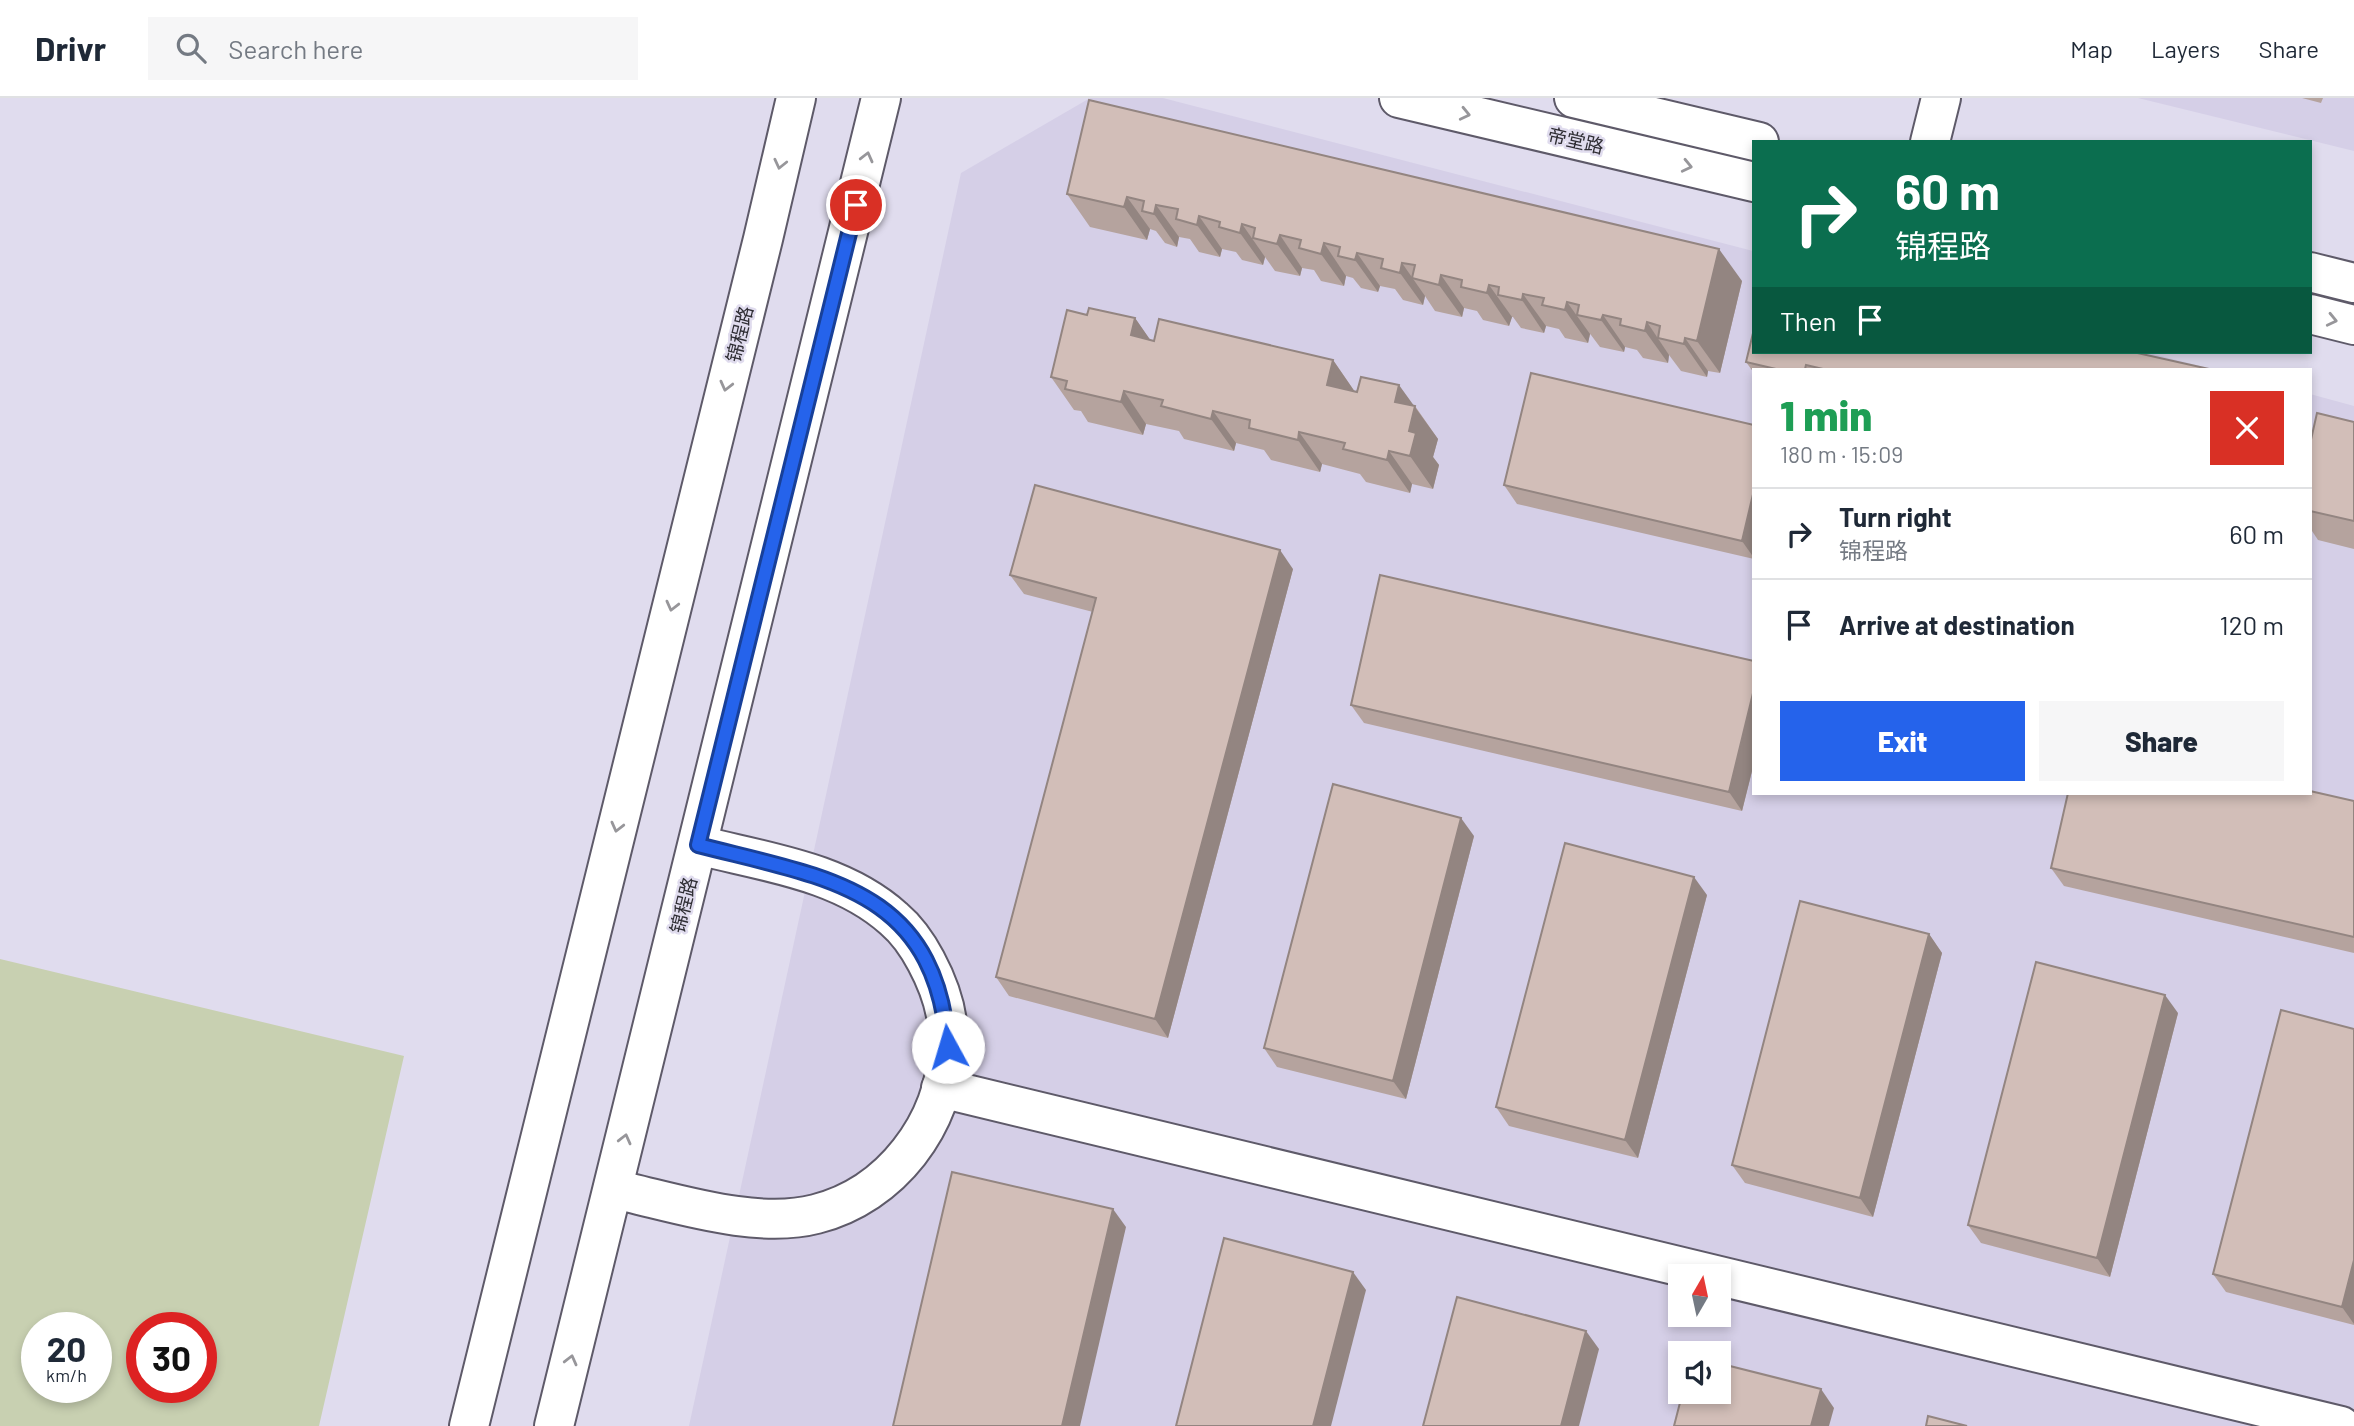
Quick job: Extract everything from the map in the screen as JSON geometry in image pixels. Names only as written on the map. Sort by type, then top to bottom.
[{"type":"street","name":"锦程路","points":[[469,1426],[796,98]]},
{"type":"street","name":"锦程路","points":[[554,1426],[881,98]]},
{"type":"street","name":"帝堂路","points":[[1399,98],[1752,182]]},
{"type":"street","name":"帝堂路","points":[[1574,98],[1752,140]]},
{"type":"street","points":[[1930,140],[1941,98]]},
{"type":"street","points":[[2312,272],[2354,283]]},
{"type":"street","points":[[2312,314],[2354,325]]},
{"type":"street","points":[[613,1189],[764,1220],[814,1215],[844,1205],[883,1181],[917,1145],[941,1088],[948,1047],[946,1016],[936,979],[918,946],[896,919],[863,895],[825,877],[698,845]]},
{"type":"street","points":[[941,1088],[2341,1426]]},
{"type":"shaded area","points":[[1090,98],[1163,98],[1752,251],[1752,354],[2153,354],[2208,368],[1752,368],[1752,795],[2312,795],[2312,395],[2354,406],[2354,1426],[689,1426],[961,173]]},
{"type":"shaded area","points":[[2138,98],[2354,98],[2354,151]]},
{"type":"green space","points":[[0,959],[404,1056],[319,1426],[0,1426]]},
{"type":"building","points":[[1089,100],[1719,249],[1697,341],[1685,338],[1684,344],[1658,338],[1660,326],[1647,322],[1645,331],[1620,325],[1621,319],[1603,315],[1601,320],[1577,315],[1579,305],[1567,302],[1565,310],[1542,305],[1544,298],[1523,294],[1522,300],[1498,295],[1499,287],[1489,285],[1487,293],[1461,287],[1462,280],[1441,275],[1439,285],[1412,278],[1415,265],[1402,263],[1400,273],[1381,268],[1383,259],[1357,253],[1355,260],[1338,256],[1340,247],[1324,243],[1321,254],[1299,248],[1301,240],[1280,235],[1277,244],[1253,238],[1255,228],[1242,224],[1240,233],[1219,227],[1220,222],[1199,216],[1197,225],[1176,219],[1178,209],[1156,205],[1154,214],[1142,211],[1144,201],[1127,197],[1124,207],[1067,194]]},
{"type":"building","points":[[1089,308],[1135,318],[1131,335],[1154,341],[1159,319],[1333,360],[1327,385],[1357,392],[1361,377],[1399,385],[1395,402],[1415,406],[1409,431],[1416,433],[1410,456],[1389,451],[1387,460],[1343,449],[1345,443],[1299,432],[1298,440],[1249,428],[1250,420],[1213,411],[1211,419],[1161,406],[1163,400],[1124,391],[1121,402],[1065,389],[1067,381],[1051,377],[1067,310],[1087,315]]},
{"type":"building","points":[[1752,337],[1752,354],[2142,354],[2205,368],[1819,368],[1806,365],[1805,368],[1772,368],[1746,362]]},
{"type":"building","points":[[1531,373],[1752,425],[1752,498],[1742,541],[1504,485]]},
{"type":"building","points":[[2317,413],[2354,422],[2354,521],[2312,511],[2312,435]]},
{"type":"building","points":[[1035,485],[1280,550],[1155,1019],[996,977],[1096,598],[1010,575]]},
{"type":"building","points":[[1380,575],[1752,661],[1752,697],[1729,792],[1351,705]]},
{"type":"building","points":[[1333,784],[1461,818],[1393,1081],[1264,1048]]},
{"type":"building","points":[[2312,791],[2354,801],[2354,937],[2051,868],[2068,795],[2312,795]]},
{"type":"building","points":[[1565,843],[1694,877],[1625,1140],[1496,1107]]},
{"type":"building","points":[[1800,901],[1929,934],[1860,1198],[1732,1165]]},
{"type":"building","points":[[2036,962],[2165,995],[2097,1258],[1968,1225]]},
{"type":"building","points":[[2281,1010],[2354,1029],[2354,1260],[2342,1307],[2213,1274]]},
{"type":"building","points":[[952,1172],[1113,1209],[1062,1426],[893,1426]]},
{"type":"building","points":[[1224,1238],[1353,1272],[1313,1426],[1176,1426]]},
{"type":"building","points":[[1457,1297],[1586,1331],[1561,1426],[1423,1426]]},
{"type":"building","points":[[1731,1366],[1821,1389],[1811,1426],[1674,1426],[1680,1404],[1731,1404]]},
{"type":"building","points":[[1928,1416],[1967,1426],[1926,1426]]},
{"type":"route","points":[[856,205],[698,845],[825,877],[863,895],[896,919],[918,946],[936,979],[946,1016],[948,1047]]}]
